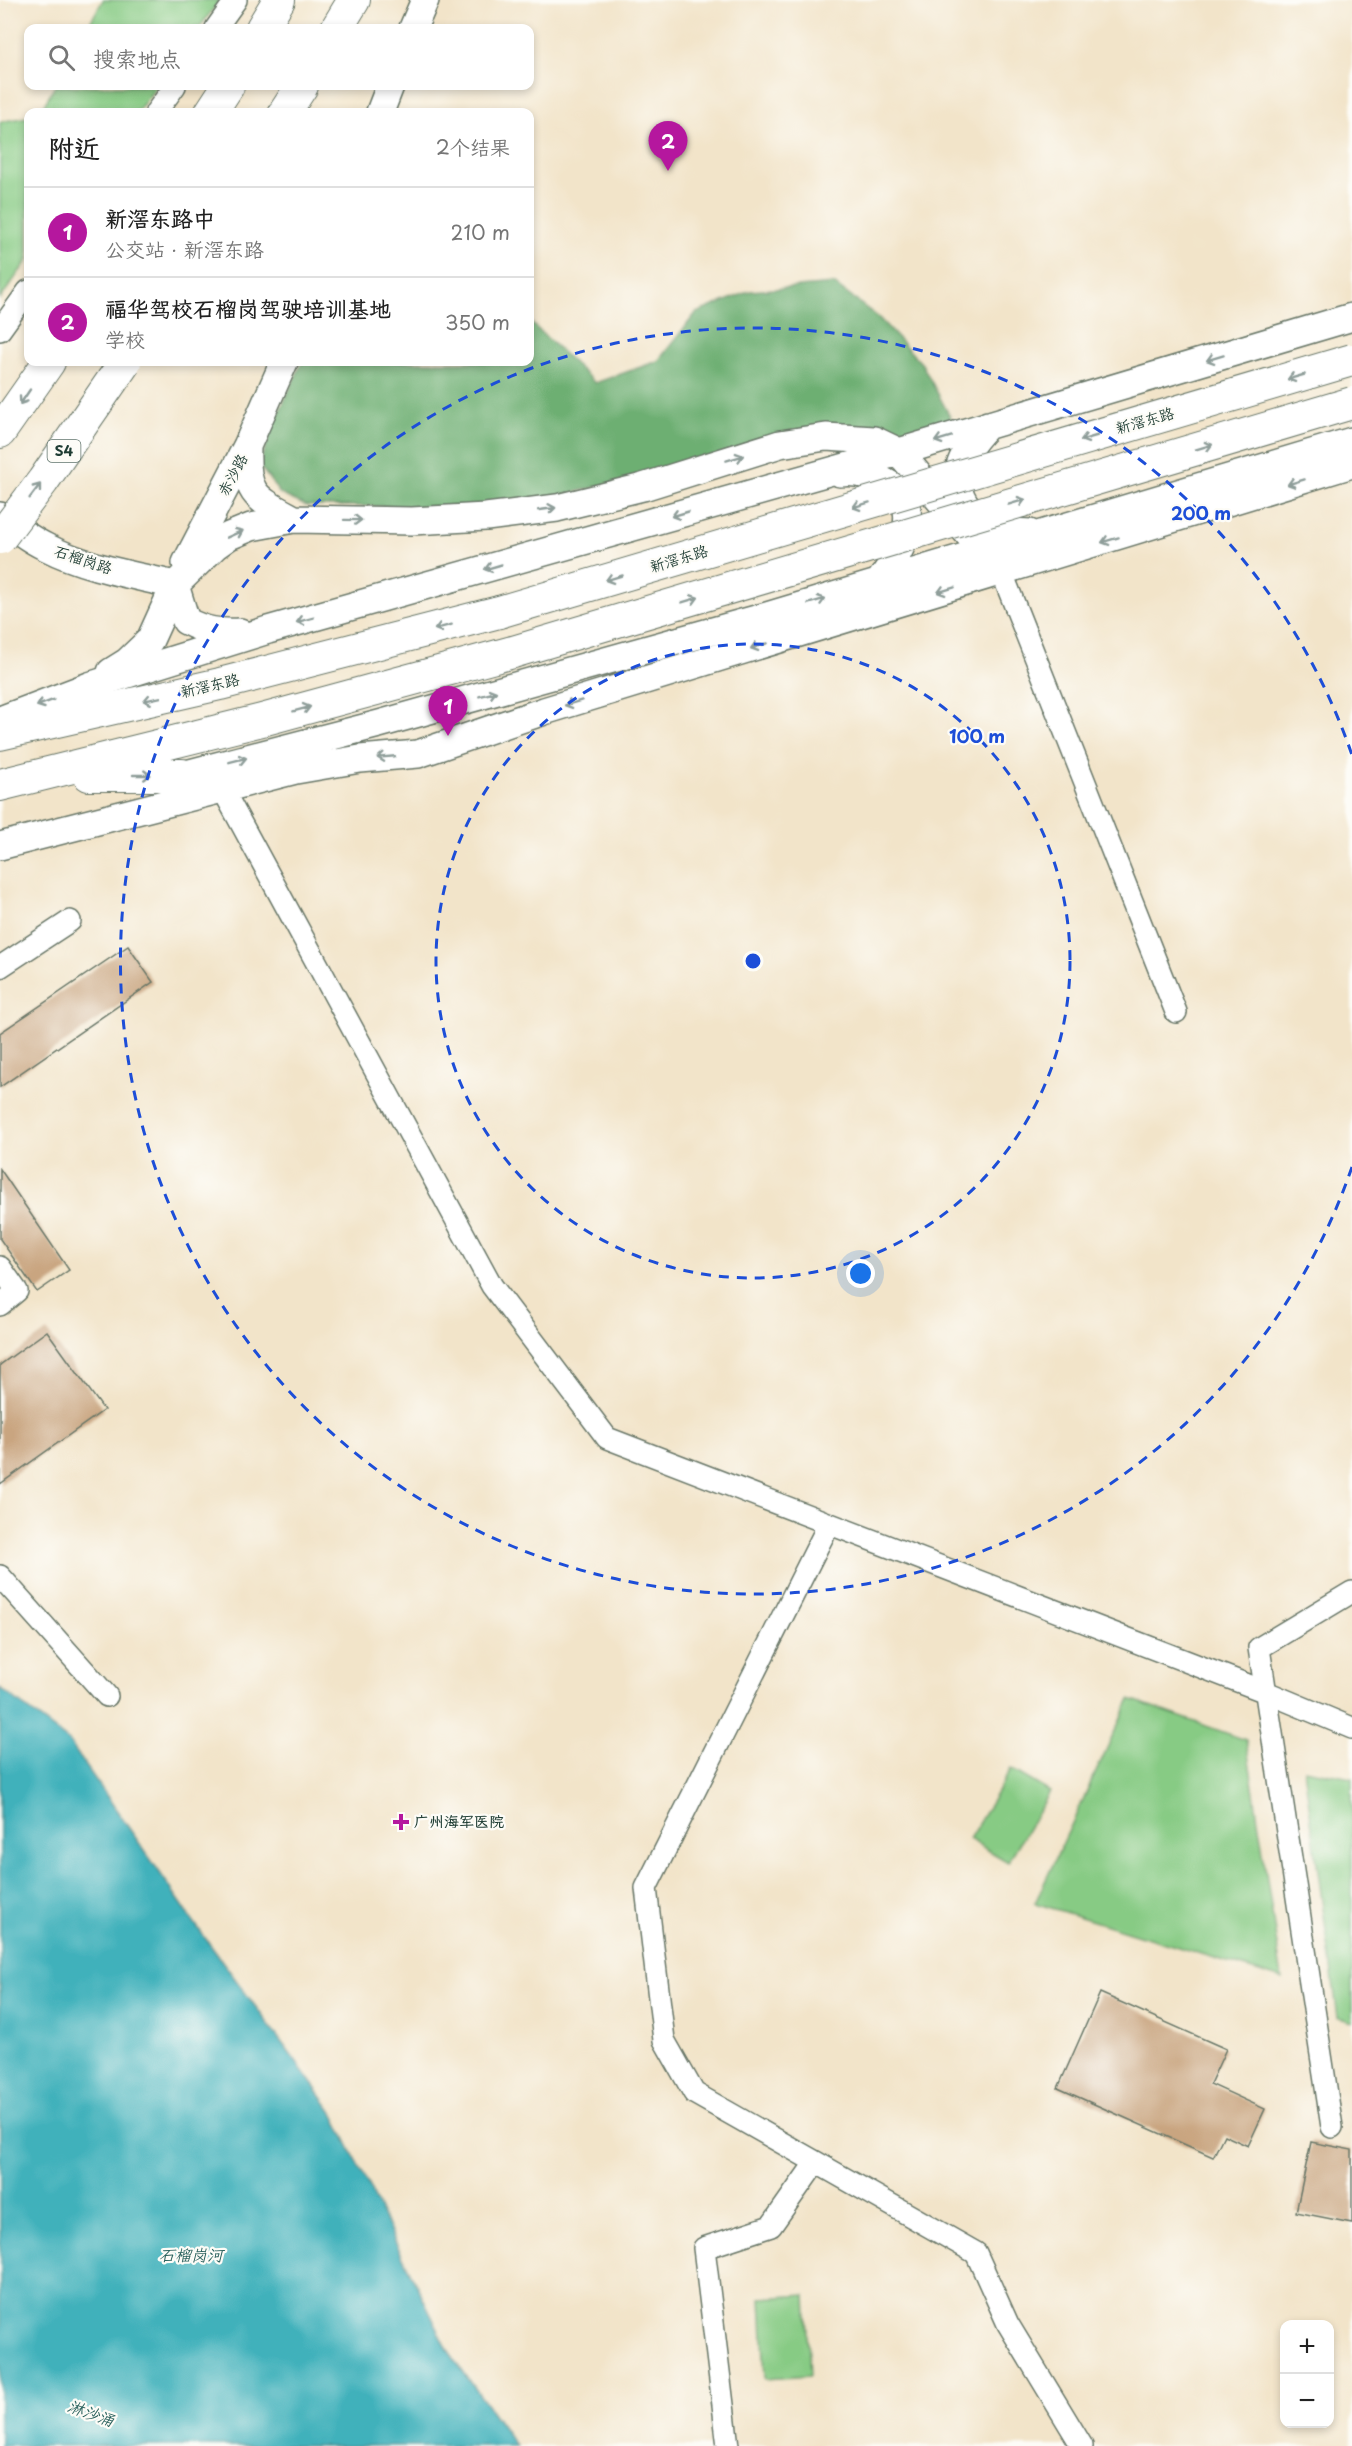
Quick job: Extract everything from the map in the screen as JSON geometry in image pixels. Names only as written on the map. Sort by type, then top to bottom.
[{"type":"highway","points":[[264,24],[279,0]]},
{"type":"highway","points":[[339,24],[354,0]]},
{"type":"highway","points":[[214,108],[225,90]]},
{"type":"highway","points":[[288,108],[299,90]]},
{"type":"highway","name":"新滘东路","points":[[0,734],[220,684],[499,612],[1352,360]]},
{"type":"highway","points":[[0,432],[46,366]]},
{"type":"highway","name":"S4","points":[[0,538],[43,482],[122,366]]},
{"type":"highway","points":[[0,785],[262,720],[513,652],[1352,403]]},
{"type":"highway","points":[[0,798],[42,775],[182,775]]},
{"type":"main road","points":[[415,24],[425,0]]},
{"type":"main road","points":[[382,108],[388,90]]},
{"type":"main road","points":[[0,720],[89,686],[268,630],[899,452],[1352,317]]},
{"type":"main road","name":"赤沙路","points":[[89,686],[127,662],[150,640],[175,585],[247,446],[282,366]]},
{"type":"main road","points":[[988,425],[968,446],[961,459],[957,477],[959,492],[966,506],[976,517],[990,526],[1001,531],[1039,534]]},
{"type":"main road","points":[[268,630],[222,633],[203,630],[186,621],[175,585],[215,546],[229,536],[251,527],[294,519],[412,521],[486,517],[557,508],[643,487],[780,444],[826,437],[874,440],[899,452],[1002,573]]},
{"type":"main road","points":[[182,775],[616,660],[1352,441]]},
{"type":"main road","points":[[247,446],[246,474],[253,490],[262,501],[294,519]]},
{"type":"main road","points":[[0,846],[332,763],[418,754],[544,711],[1002,573],[1352,464]]},
{"type":"main road","points":[[817,475],[846,472],[866,474],[898,490],[905,504],[908,526],[897,556],[879,582]]},
{"type":"main road","name":"石榴岗路","points":[[0,516],[21,533],[47,548],[126,574],[175,585]]},
{"type":"street","points":[[219,24],[236,0]]},
{"type":"street","points":[[159,108],[172,90]]},
{"type":"street","points":[[0,330],[24,297]]},
{"type":"street","points":[[1002,573],[1176,1012]]},
{"type":"street","points":[[223,790],[492,1286],[607,1438],[1266,1692],[1352,1728]]},
{"type":"street","points":[[0,967],[70,921]]},
{"type":"street","points":[[0,1267],[17,1291],[0,1305]]},
{"type":"street","points":[[829,1524],[646,1888],[664,2040],[694,2093],[976,2253],[1008,2324],[1082,2446]]},
{"type":"street","points":[[0,1576],[107,1696]]},
{"type":"street","points":[[1332,2127],[1259,1648],[1352,1592]]},
{"type":"street","points":[[728,2446],[704,2248],[771,2226],[816,2162]]},
{"type":"green space","points":[[103,0],[220,0],[202,24],[89,24]]},
{"type":"green space","points":[[53,90],[154,90],[140,108],[42,108]]},
{"type":"green space","points":[[24,118],[24,266],[0,299],[0,122]]},
{"type":"green space","points":[[834,284],[878,317],[922,364],[955,426],[930,433],[873,427],[552,497],[481,507],[306,506],[280,494],[259,465],[276,419],[300,366],[534,366],[534,326],[595,383],[658,361],[696,313],[750,291]]},
{"type":"green space","points":[[1130,1699],[1246,1740],[1282,1979],[1035,1903]]},
{"type":"green space","points":[[1011,1769],[1050,1792],[1008,1862],[969,1839]]},
{"type":"green space","points":[[1304,1769],[1352,1778],[1352,2022],[1338,2018]]},
{"type":"green space","points":[[806,2295],[810,2376],[765,2379],[761,2298]]},
{"type":"water","name":"石榴岗河","points":[[0,1688],[68,1740],[203,1935],[332,2111],[448,2350],[516,2446],[0,2446]]},
{"type":"building","points":[[128,946],[153,982],[0,1087],[0,1033]]},
{"type":"building","points":[[0,1169],[69,1270],[37,1292],[0,1239]]},
{"type":"building","points":[[47,1331],[104,1410],[0,1484],[0,1365]]},
{"type":"building","points":[[1100,1993],[1226,2049],[1210,2084],[1265,2109],[1248,2146],[1224,2135],[1213,2157],[1058,2088]]},
{"type":"building","points":[[1311,2142],[1352,2150],[1352,2223],[1296,2212]]},
{"type":"place","name":"福华驾校石榴岗驾驶培训基地","points":[[668,171]]},
{"type":"place","name":"新滘东路中","points":[[448,736]]},
{"type":"place","name":"广州海军医院","points":[[401,1822]]},
{"type":"water label","name":"淋沙涌","points":[[91,2413]]}]
